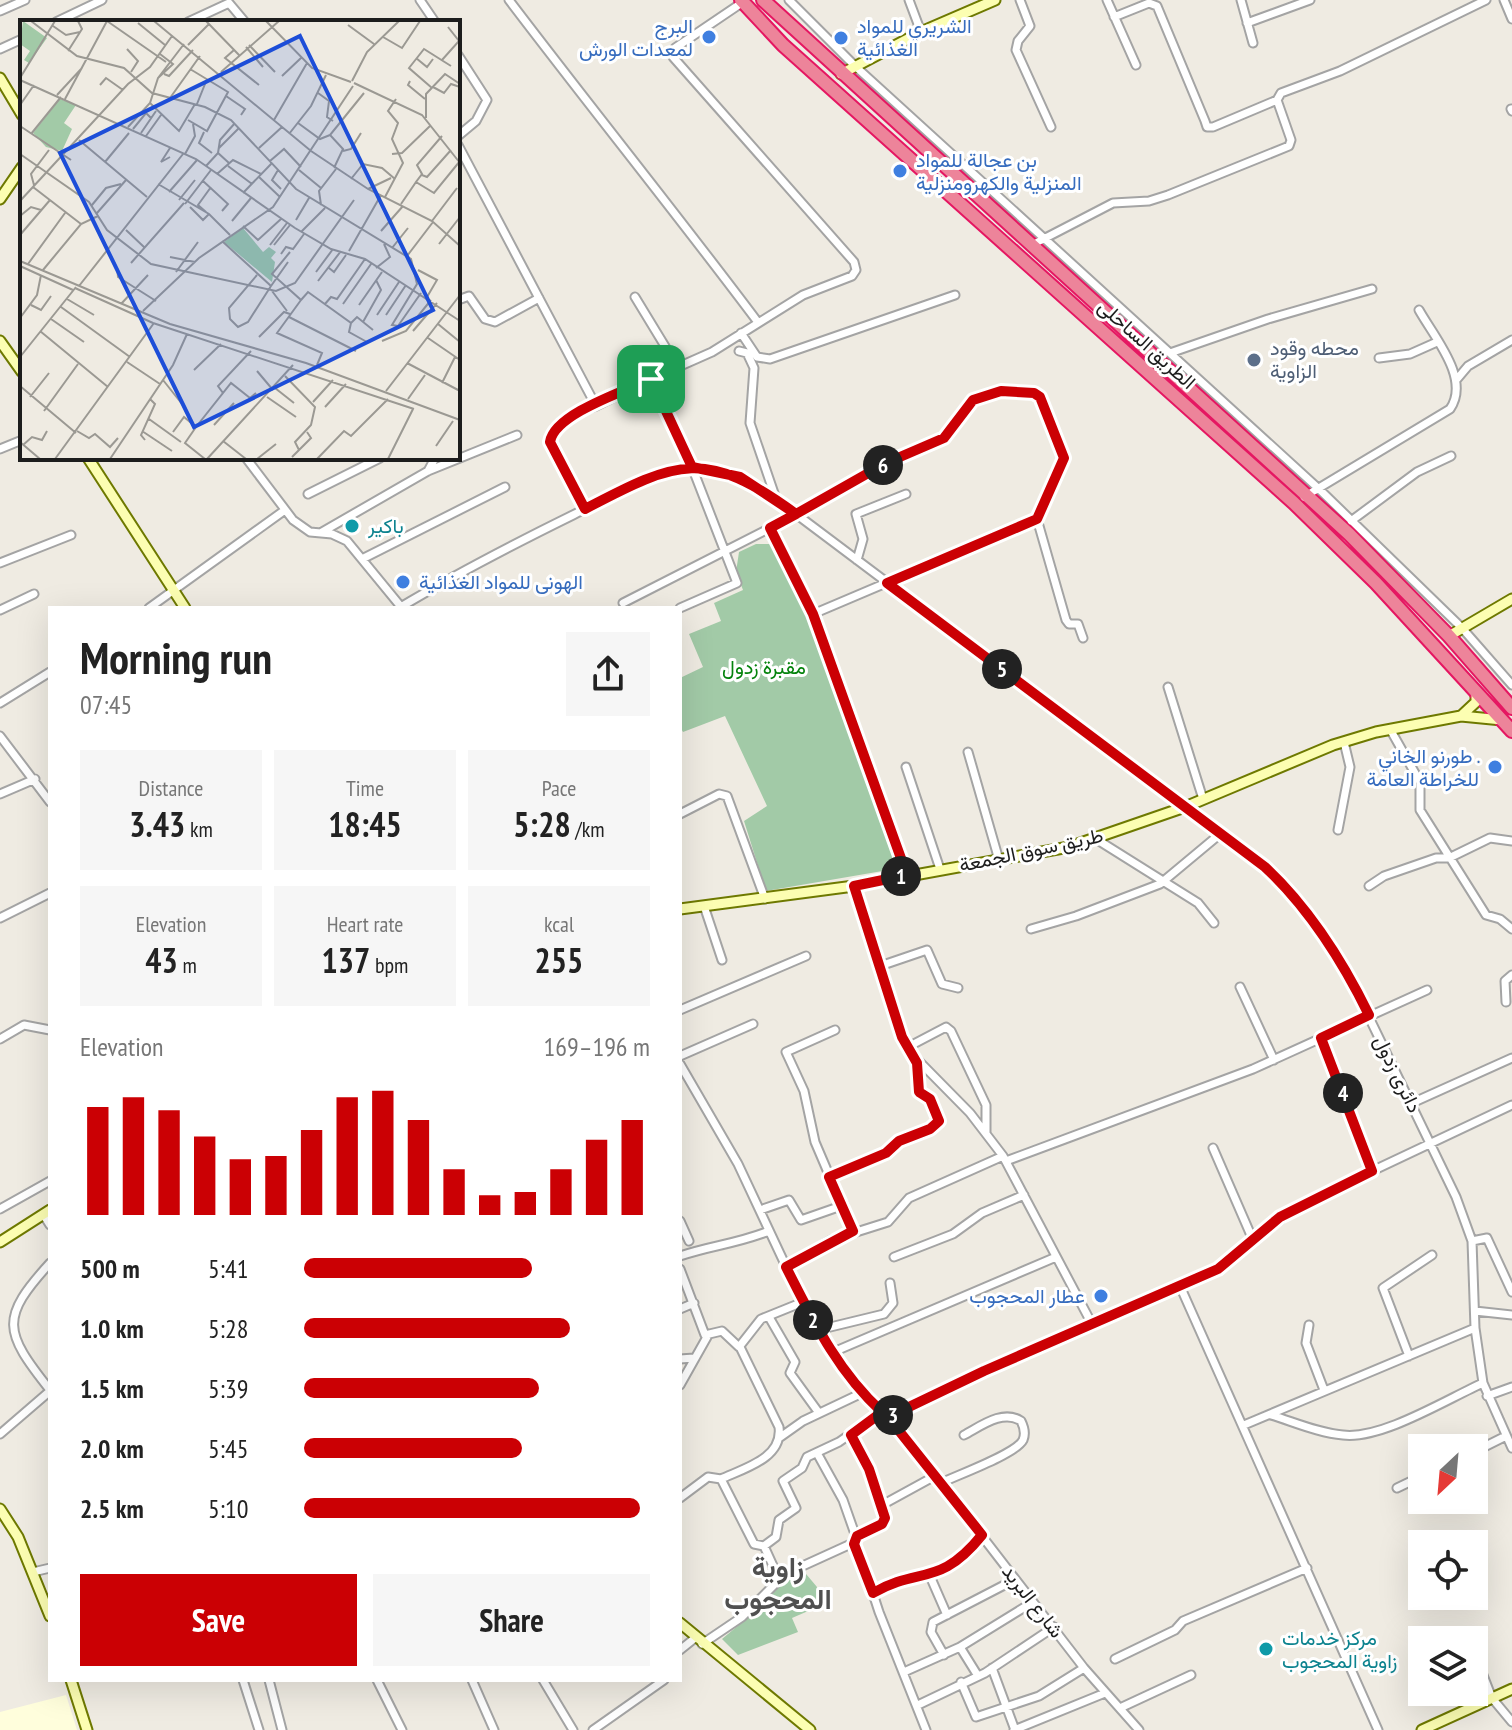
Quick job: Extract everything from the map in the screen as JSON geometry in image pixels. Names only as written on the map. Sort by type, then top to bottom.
[{"type":"highway","name":"الطريق الساحلى","points":[[763,0],[1030,246],[1313,492],[1449,636],[1512,708]]},
{"type":"highway","name":"الطريق الساحلى","points":[[742,1],[783,45],[1294,503],[1376,583],[1512,731]]},
{"type":"street","points":[[0,11],[25,0]]},
{"type":"street","points":[[60,20],[102,0]]},
{"type":"street","points":[[420,0],[434,20]]},
{"type":"street","points":[[509,0],[599,118],[650,178],[757,321]]},
{"type":"street","points":[[789,0],[855,66],[1170,353],[1313,492],[1351,521],[1462,628],[1512,685]]},
{"type":"street","points":[[909,0],[921,32]]},
{"type":"street","points":[[841,74],[921,32],[995,0]]},
{"type":"street","points":[[1020,0],[1030,26],[1016,50],[1051,127]]},
{"type":"street","points":[[1107,0],[1136,65]]},
{"type":"street","points":[[1241,0],[1253,43]]},
{"type":"street","points":[[1247,23],[1310,0]]},
{"type":"street","points":[[1114,17],[1149,3],[1157,6],[1207,127],[1213,127],[1277,100],[1281,93],[1340,71],[1486,0]]},
{"type":"street","points":[[1504,0],[1512,19]]},
{"type":"street","points":[[585,509],[550,442],[551,433],[565,418],[712,352],[803,295],[852,276],[856,266],[673,57],[675,48],[742,1]]},
{"type":"street","points":[[192,20],[229,3],[243,20]]},
{"type":"street","points":[[0,49],[20,40]]},
{"type":"street","points":[[460,58],[487,100],[476,121],[460,134]]},
{"type":"street","points":[[1,81],[20,111]]},
{"type":"street","points":[[1030,246],[1043,236],[1113,203],[1149,201],[1168,195],[1289,146],[1291,140],[1277,100]]},
{"type":"street","points":[[460,149],[596,406]]},
{"type":"street","points":[[0,199],[20,170]]},
{"type":"street","points":[[1170,353],[1268,319],[1372,289]]},
{"type":"street","points":[[741,333],[757,357],[770,359],[955,295]]},
{"type":"street","points":[[460,299],[469,296],[478,312],[491,322],[501,320],[539,298]]},
{"type":"street","points":[[635,297],[677,366]]},
{"type":"street","points":[[1294,503],[1450,409],[1456,401],[1457,379],[1419,310]]},
{"type":"street","points":[[1457,379],[1468,366],[1512,340]]},
{"type":"street","points":[[0,341],[20,369]]},
{"type":"street","points":[[1379,358],[1410,354],[1437,342]]},
{"type":"street","points":[[739,351],[747,353],[753,363],[750,423],[776,499]]},
{"type":"street","points":[[651,379],[692,467],[737,583],[682,607]]},
{"type":"street","points":[[623,603],[725,554],[886,463],[944,438],[973,400],[1005,391],[1034,393],[1040,397],[1064,458],[1037,519],[1067,623],[1078,624],[1083,638]]},
{"type":"street","points":[[460,458],[517,435]]},
{"type":"street","points":[[0,449],[20,441]]},
{"type":"street","points":[[1351,521],[1417,472],[1451,456]]},
{"type":"street","points":[[89,460],[184,606]]},
{"type":"street","points":[[248,460],[300,526],[347,541],[364,558],[400,606]]},
{"type":"street","points":[[308,494],[376,460]]},
{"type":"street","points":[[428,471],[434,460]]},
{"type":"street","points":[[320,533],[428,471],[455,460]]},
{"type":"street","name":"دائرى زدول","points":[[404,606],[478,562],[650,475],[692,467],[740,477],[776,499],[1265,867],[1299,902],[1332,948],[1369,1015],[1430,1142],[1472,1241]]},
{"type":"street","points":[[364,558],[505,487]]},
{"type":"street","points":[[857,560],[863,539],[856,514],[906,494]]},
{"type":"street","points":[[152,606],[285,510]]},
{"type":"street","points":[[813,614],[1037,519]]},
{"type":"street","points":[[770,528],[813,614],[907,875]]},
{"type":"street","points":[[0,563],[71,535]]},
{"type":"street","points":[[0,610],[34,594]]},
{"type":"street","points":[[1449,636],[1512,599]]},
{"type":"street","points":[[0,703],[48,673]]},
{"type":"street","points":[[1168,687],[1203,799]]},
{"type":"street","points":[[1461,716],[1476,702],[1476,691]]},
{"type":"street","name":"طريق سوق الجمعة","points":[[682,909],[854,886],[1096,839],[1185,807],[1344,742],[1390,729],[1461,716],[1502,720]]},
{"type":"street","points":[[1390,729],[1420,782],[1420,810],[1449,858],[1483,912],[1500,919],[1512,929]]},
{"type":"street","points":[[0,736],[48,799]]},
{"type":"street","points":[[1338,830],[1350,767],[1344,742]]},
{"type":"street","points":[[968,752],[999,860]]},
{"type":"street","points":[[906,767],[940,869]]},
{"type":"street","points":[[0,794],[35,779]]},
{"type":"street","points":[[682,813],[719,794],[727,796],[765,899]]},
{"type":"street","points":[[1031,929],[1076,916],[1164,881],[1220,834]]},
{"type":"street","points":[[1369,886],[1384,876],[1436,858],[1449,858],[1490,838],[1512,841]]},
{"type":"street","points":[[1096,839],[1198,903],[1214,923]]},
{"type":"street","points":[[854,886],[906,1048],[986,1132],[1024,1195],[1093,1326]]},
{"type":"street","points":[[0,918],[48,894]]},
{"type":"street","points":[[704,906],[722,960]]},
{"type":"street","points":[[880,966],[927,950],[942,984],[958,988]]},
{"type":"street","points":[[682,1009],[806,956]]},
{"type":"street","points":[[1506,1002],[1505,981],[1512,975]]},
{"type":"street","points":[[1240,987],[1274,1060]]},
{"type":"street","points":[[786,1267],[853,1231],[888,1222],[909,1198],[1004,1159],[1274,1060],[1427,990]]},
{"type":"street","points":[[682,1055],[753,1024]]},
{"type":"street","points":[[0,1039],[24,1025],[48,1030]]},
{"type":"street","points":[[906,1048],[946,1027],[951,1031],[986,1105],[986,1132]]},
{"type":"street","points":[[835,1030],[786,1052],[804,1091],[807,1116],[829,1177],[853,1231]]},
{"type":"street","points":[[1321,1038],[1372,1171]]},
{"type":"street","points":[[1412,1103],[1512,1058]]},
{"type":"street","points":[[829,1177],[886,1153],[899,1141],[930,1129],[939,1121],[930,1099],[919,1092],[917,1063]]},
{"type":"street","name":"شارع البريد","points":[[682,1070],[760,1210],[831,1353],[938,1480],[1084,1668],[1139,1730]]},
{"type":"street","points":[[721,1479],[754,1544],[764,1546],[776,1537],[780,1519],[796,1508],[783,1481],[801,1470],[805,1459],[885,1415],[1218,1269],[1298,1206],[1512,1105]]},
{"type":"street","points":[[1213,1148],[1253,1240]]},
{"type":"street","points":[[0,1209],[48,1182]]},
{"type":"street","points":[[894,1257],[953,1234],[982,1213],[1024,1195]]},
{"type":"street","points":[[760,1210],[789,1200],[801,1220],[844,1205]]},
{"type":"street","points":[[0,1242],[46,1212]]},
{"type":"street","points":[[682,1225],[689,1241]]},
{"type":"street","points":[[682,1255],[716,1244],[726,1247],[769,1231]]},
{"type":"street","points":[[1512,1292],[1487,1238],[1472,1241],[1475,1328],[1483,1383],[1512,1448]]},
{"type":"street","points":[[1409,1356],[1383,1288],[1432,1255]]},
{"type":"street","points":[[831,1353],[1056,1257]]},
{"type":"street","points":[[48,1265],[21,1291],[11,1310],[11,1326],[16,1343],[48,1387]]},
{"type":"street","points":[[682,1274],[707,1337]]},
{"type":"street","points":[[818,1330],[884,1314],[893,1303],[890,1283]]},
{"type":"street","points":[[1180,1286],[1378,1730]]},
{"type":"street","points":[[740,1347],[761,1319],[803,1302]]},
{"type":"street","points":[[682,1308],[694,1303]]},
{"type":"street","points":[[1475,1311],[1512,1315]]},
{"type":"street","points":[[769,1317],[795,1362],[790,1373],[819,1413]]},
{"type":"street","points":[[1309,1325],[1306,1343],[1324,1390]]},
{"type":"street","points":[[1244,1425],[1475,1328]]},
{"type":"street","points":[[682,1381],[707,1337],[722,1331],[740,1347],[779,1427],[779,1438]]},
{"type":"street","points":[[682,1359],[694,1358]]},
{"type":"street","points":[[1270,1415],[1334,1434],[1355,1436],[1397,1422],[1483,1383]]},
{"type":"street","points":[[1487,1396],[1512,1387]]},
{"type":"street","points":[[0,1434],[48,1392]]},
{"type":"street","points":[[682,1496],[708,1477],[721,1479],[766,1458],[779,1438],[819,1413],[862,1393]]},
{"type":"street","points":[[882,1505],[1013,1449],[1023,1439],[1024,1431],[1021,1421],[1011,1416],[995,1419],[964,1435]]},
{"type":"street","points":[[682,1649],[742,1617],[792,1569],[856,1540],[885,1521],[869,1469],[851,1435]]},
{"type":"street","points":[[1488,1445],[1506,1436]]},
{"type":"street","points":[[817,1453],[843,1500],[873,1593],[926,1730]]},
{"type":"street","points":[[1397,1488],[1408,1483]]},
{"type":"street","points":[[0,1509],[18,1537],[48,1611]]},
{"type":"street","points":[[873,1593],[891,1584],[930,1576],[952,1566],[982,1535]]},
{"type":"street","points":[[764,1546],[779,1579]]},
{"type":"street","points":[[33,1572],[48,1568]]},
{"type":"street","points":[[1115,1659],[1175,1630],[1183,1621],[1307,1568]]},
{"type":"street","points":[[930,1576],[947,1615]]},
{"type":"street","points":[[944,1655],[930,1630],[933,1622],[1014,1580]]},
{"type":"street","points":[[904,1672],[960,1647],[1033,1602]]},
{"type":"street","points":[[682,1625],[810,1730]]},
{"type":"street","points":[[918,1705],[992,1668],[1054,1627]]},
{"type":"street","points":[[960,1647],[978,1676]]},
{"type":"street","points":[[992,1668],[1015,1730],[1105,1693]]},
{"type":"street","points":[[961,1682],[975,1716],[1039,1696],[1084,1668]]},
{"type":"street","points":[[1120,1708],[1191,1675]]},
{"type":"street","points":[[72,1682],[87,1730]]},
{"type":"street","points":[[244,1682],[259,1730]]},
{"type":"street","points":[[270,1682],[282,1730]]},
{"type":"street","points":[[378,1682],[402,1730]]},
{"type":"street","points":[[473,1682],[494,1730]]},
{"type":"street","points":[[544,1682],[573,1730]]},
{"type":"street","points":[[593,1730],[661,1682]]},
{"type":"street","points":[[1488,1688],[1492,1698],[1512,1722]]},
{"type":"street","points":[[1422,1730],[1512,1689]]},
{"type":"shaded area","points":[[66,1695],[77,1730],[0,1730],[0,1712]]},
{"type":"green space","name":"مقبرة زدول","points":[[756,544],[772,544],[817,633],[900,868],[766,891],[744,821],[767,806],[725,716],[682,730],[682,677],[703,667],[689,634],[721,621],[714,603],[743,590],[736,572],[739,552]]},
{"type":"green space","points":[[801,1568],[817,1587],[822,1605],[792,1618],[798,1632],[738,1655],[722,1639],[758,1609],[778,1582]]},
{"type":"place","name":"البرج لمعدات الورش","points":[[709,37]]},
{"type":"place","name":"الشريري للمواد الغذائية","points":[[841,38]]},
{"type":"place","name":"بن عجالة للمواد المنزلية والكهرومنزلية","points":[[900,171]]},
{"type":"place","name":"محطه وقود الزاوية","points":[[1254,360]]},
{"type":"place","name":"باكير","points":[[352,526]]},
{"type":"place","name":"الهونى للمواد الغذائية","points":[[403,582]]},
{"type":"place","name":"طورنو الخاني . للخراطة العامة","points":[[1495,767]]},
{"type":"place","name":"عطار المحجوب","points":[[1101,1296]]},
{"type":"place","name":"مركز خدمات زاوية المحجوب","points":[[1266,1649]]},
{"type":"district","name":"زاوية المحجوب","points":[[778,1582]]},
{"type":"route","points":[[651,379],[565,418],[551,433],[550,442],[585,509],[650,475],[692,467],[716,470],[740,477],[755,484],[776,499],[796,514],[886,463],[944,438],[973,400],[1001,391],[1034,393],[1040,397],[1064,458],[1037,519],[887,583],[1265,867],[1299,902],[1325,938],[1369,1015],[1321,1038],[1372,1171],[1322,1193],[1280,1217],[1218,1269],[984,1371],[888,1417],[982,1535],[952,1566],[930,1576],[885,1586],[873,1593],[854,1544],[857,1536],[882,1524],[885,1518],[869,1469],[851,1435],[882,1412],[851,1381],[831,1353],[786,1267],[831,1240],[853,1231],[829,1177],[886,1153],[895,1143],[934,1127],[939,1121],[930,1099],[917,1087],[917,1063],[902,1037],[854,886],[907,875],[813,614],[770,528],[796,514],[755,484],[740,477],[692,467],[651,379]]}]
